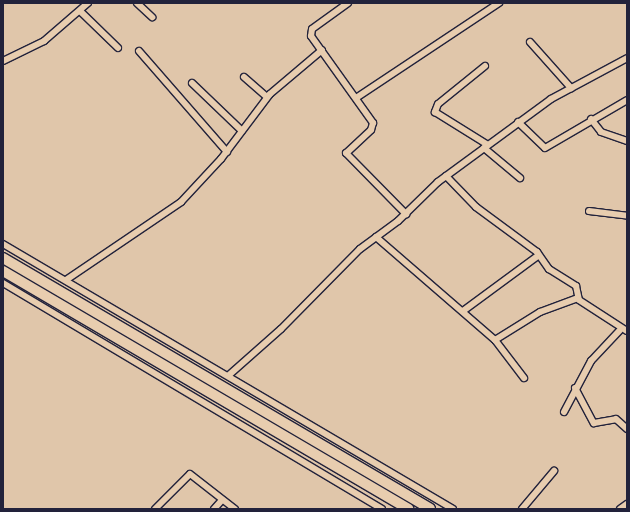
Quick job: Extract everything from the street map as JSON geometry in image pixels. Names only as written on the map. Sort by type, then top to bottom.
[{"type":"highway","points":[[3,258],[430,509]]},
{"type":"highway","points":[[3,271],[408,509]]},
{"type":"street","points":[[3,61],[44,41],[88,3]]},
{"type":"street","points":[[137,3],[152,17]]},
{"type":"street","points":[[348,3],[312,29],[311,36],[356,98],[373,127],[346,153],[406,214]]},
{"type":"street","points":[[356,98],[499,3]]},
{"type":"street","points":[[80,11],[118,48]]},
{"type":"street","points":[[530,42],[571,88]]},
{"type":"street","points":[[66,280],[165,215],[227,152],[267,97],[322,50]]},
{"type":"street","points":[[139,51],[227,152]]},
{"type":"street","points":[[229,375],[376,237],[406,214],[446,176],[518,122],[571,88],[627,58]]},
{"type":"street","points":[[485,66],[438,104],[434,112],[486,146],[520,178]]},
{"type":"street","points":[[244,77],[267,97]]},
{"type":"street","points":[[192,82],[242,131]]},
{"type":"street","points":[[518,122],[545,148],[627,100]]},
{"type":"street","points":[[591,120],[601,132],[627,141]]},
{"type":"street","points":[[446,176],[476,207],[539,255],[549,269],[576,286],[578,298],[620,330],[627,331]]},
{"type":"street","points":[[589,211],[627,216]]},
{"type":"street","points":[[376,237],[463,311],[494,340],[524,378]]},
{"type":"street","points":[[3,244],[229,375],[453,509]]},
{"type":"street","points":[[463,311],[539,255]]},
{"type":"street","points":[[3,283],[382,509]]},
{"type":"street","points":[[494,340],[540,312],[578,298]]},
{"type":"street","points":[[564,412],[575,388],[591,361],[620,330]]},
{"type":"street","points":[[575,388],[594,423],[616,419],[626,426]]},
{"type":"street","points":[[522,509],[554,471]]},
{"type":"street","points":[[155,509],[190,474],[234,509]]},
{"type":"street","points":[[214,509],[222,500]]},
{"type":"street","points":[[620,509],[627,504]]}]
